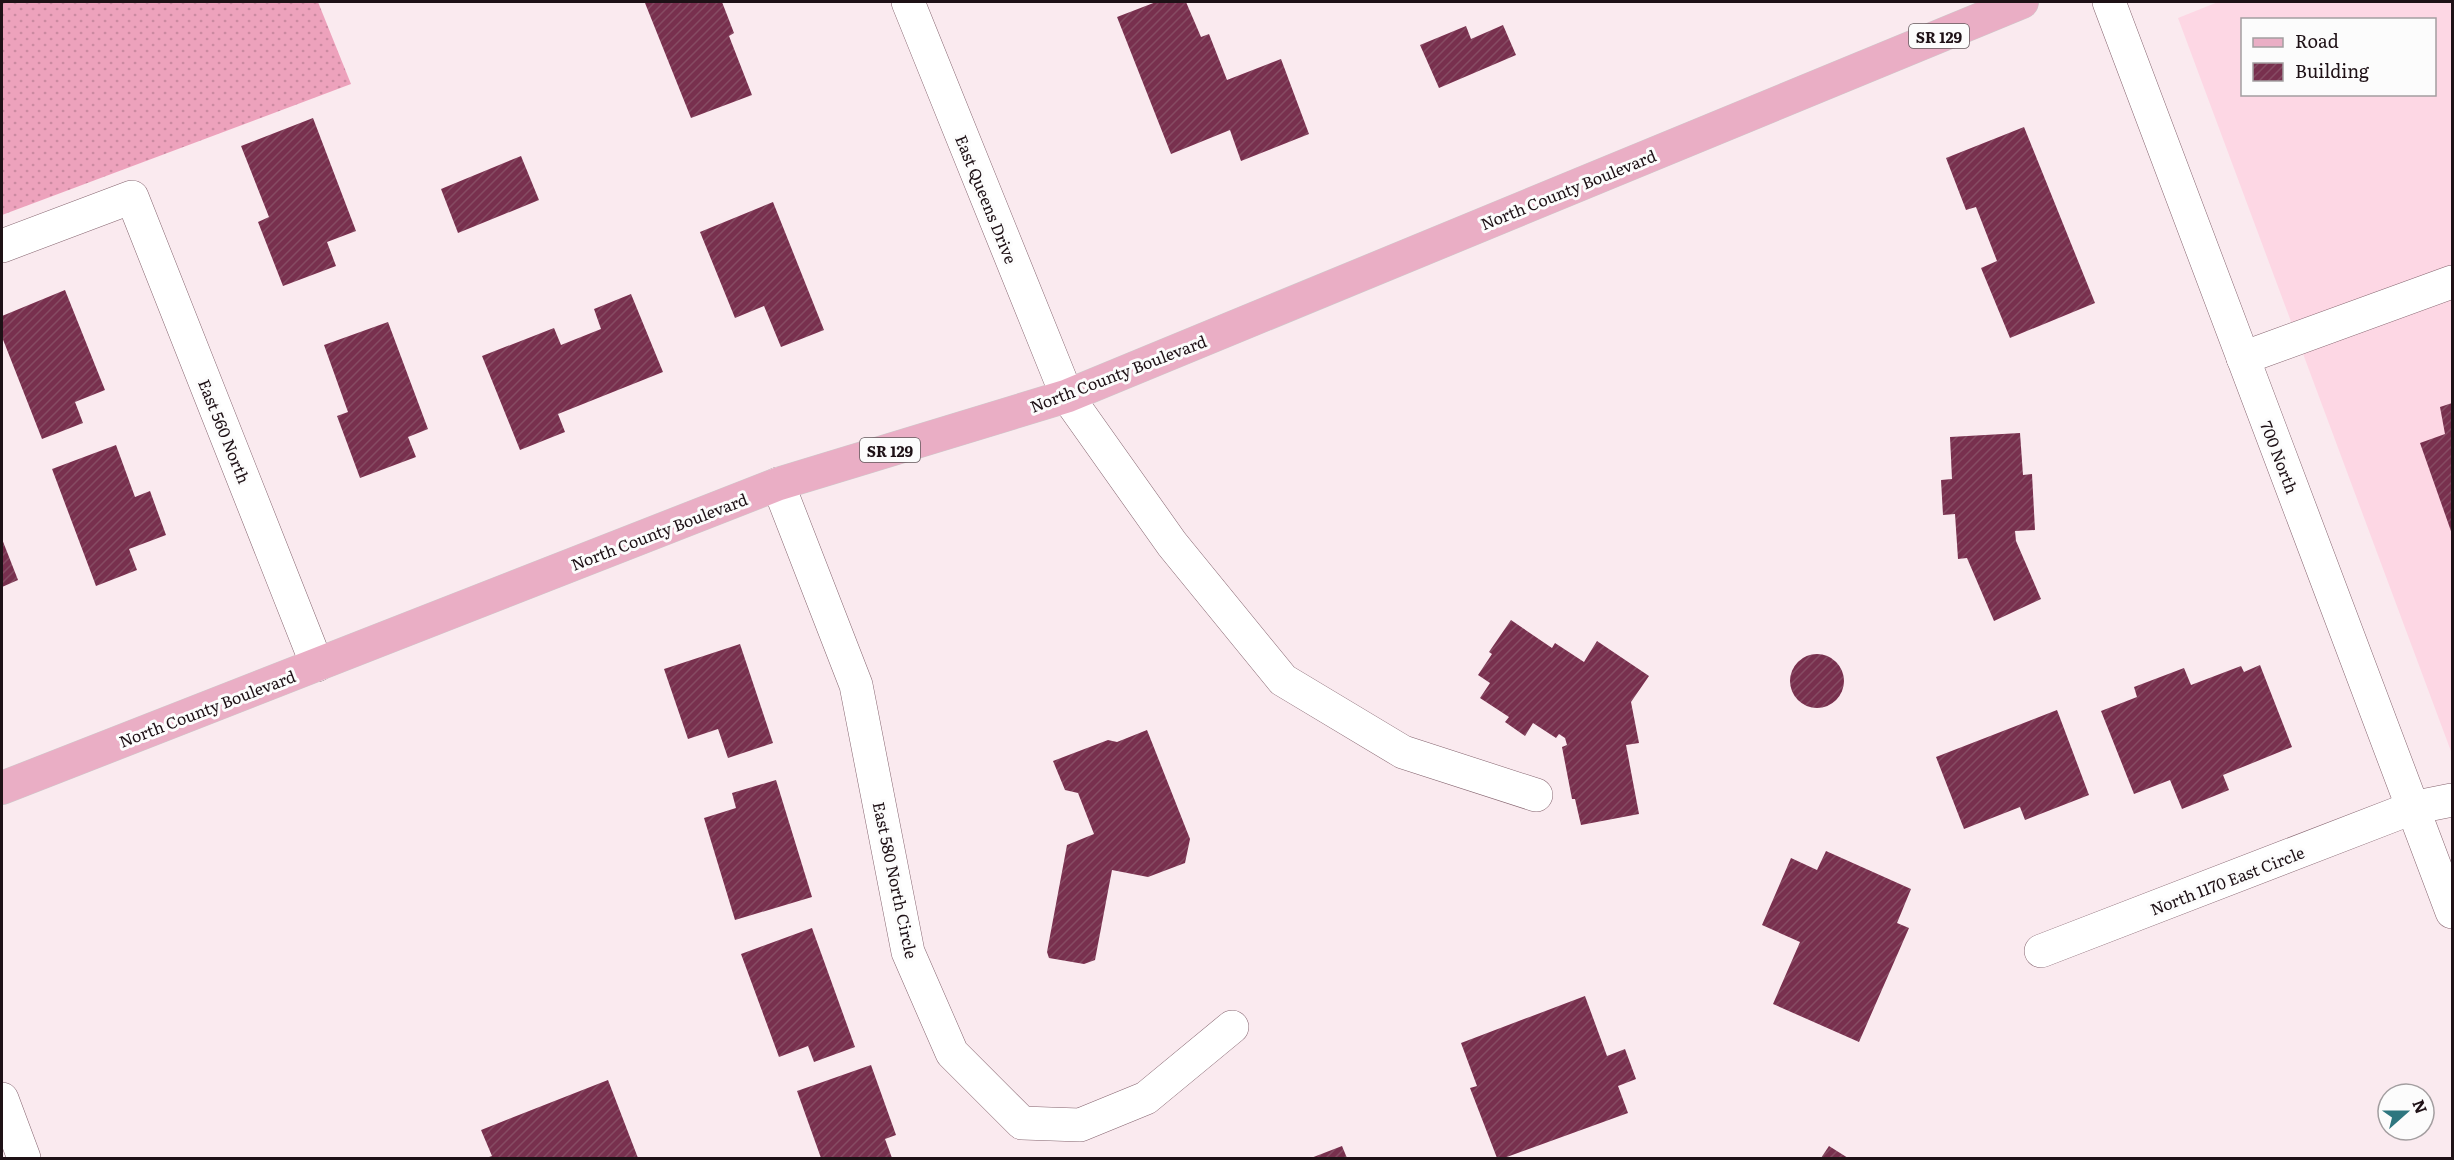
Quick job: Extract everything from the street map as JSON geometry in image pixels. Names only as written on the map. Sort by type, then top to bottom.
[{"type":"main road","name":"North County Boulevard","points":[[2,788],[778,484],[1067,396],[2022,2]]},
{"type":"street","name":"East Queens Drive","points":[[908,2],[1067,396],[1173,544],[1283,680],[1403,752],[1536,795]]},
{"type":"street","name":"700 North","points":[[2109,2],[2452,912]]},
{"type":"street","name":"East 560 North","points":[[2,246],[132,197],[317,665]]},
{"type":"street","points":[[2243,358],[2452,282]]},
{"type":"street","name":"East 580 North Circle","points":[[778,484],[856,685],[908,952],[952,1053],[1022,1123],[1080,1125],[1146,1098],[1233,1027]]},
{"type":"street","name":"North 1170 East Circle","points":[[2042,951],[2412,808],[2452,800]]},
{"type":"street","points":[[2,1099],[24,1158]]},
{"type":"shaded area","points":[[2,2],[318,2],[351,84],[2,215]]},
{"type":"shaded area","points":[[2218,2],[2452,2],[2452,754],[2178,18]]},
{"type":"building","points":[[722,2],[734,33],[729,36],[752,95],[691,118],[645,3]]},
{"type":"building","points":[[1156,2],[1186,2],[1201,37],[1209,34],[1227,80],[1281,59],[1309,134],[1241,161],[1230,130],[1171,154],[1117,17]]},
{"type":"building","points":[[1503,25],[1516,55],[1439,88],[1420,45],[1466,26],[1471,39]]},
{"type":"building","points":[[313,118],[356,231],[327,242],[336,266],[283,286],[258,222],[269,217],[241,146]]},
{"type":"building","points":[[2024,127],[2095,303],[2010,338],[1981,268],[1997,261],[1976,207],[1966,210],[1946,158]]},
{"type":"building","points":[[521,156],[539,200],[458,233],[441,189]]},
{"type":"building","points":[[773,202],[824,330],[781,347],[764,306],[735,318],[700,232]]},
{"type":"building","points":[[65,290],[105,390],[75,402],[83,423],[42,439],[2,337],[2,316]]},
{"type":"building","points":[[631,294],[663,372],[558,414],[565,432],[520,450],[482,356],[554,328],[561,345],[601,329],[594,309]]},
{"type":"building","points":[[388,322],[428,429],[408,437],[416,457],[360,478],[337,416],[348,412],[324,345]]},
{"type":"building","points":[[2452,403],[2452,534],[2420,443],[2445,434],[2440,407]]},
{"type":"building","points":[[2020,433],[2023,475],[2032,474],[2035,530],[2015,531],[2016,541],[2041,599],[1994,621],[1967,558],[1958,559],[1955,514],[1943,515],[1941,480],[1952,479],[1950,437]]},
{"type":"building","points":[[116,445],[135,497],[150,491],[166,535],[129,549],[137,570],[96,586],[52,469]]},
{"type":"building","points":[[2,539],[18,580],[2,587]]},
{"type":"building","points":[[1511,620],[1552,648],[1555,643],[1584,662],[1597,641],[1649,676],[1631,702],[1639,743],[1626,745],[1639,814],[1581,825],[1575,799],[1572,799],[1562,747],[1567,745],[1565,738],[1559,734],[1556,738],[1533,723],[1525,736],[1505,722],[1509,717],[1480,698],[1490,683],[1478,675],[1492,654],[1489,652]]},
{"type":"building","points":[[740,644],[773,743],[728,758],[718,729],[688,739],[664,669]]},
{"type":"building","points":[[1817,654],[1827,656],[1836,662],[1842,671],[1844,681],[1842,691],[1836,700],[1827,706],[1817,708],[1807,706],[1798,700],[1792,691],[1790,681],[1792,671],[1798,662],[1807,656]]},
{"type":"building","points":[[2260,665],[2292,747],[2223,775],[2229,790],[2182,809],[2170,780],[2134,794],[2101,711],[2137,697],[2134,687],[2184,668],[2191,685],[2241,666],[2244,672]]},
{"type":"building","points":[[2057,710],[2089,795],[2025,820],[2020,807],[1964,829],[1936,757]]},
{"type":"building","points":[[1147,730],[1190,839],[1185,863],[1148,877],[1112,870],[1095,960],[1084,964],[1049,958],[1047,952],[1067,845],[1094,834],[1078,793],[1065,790],[1053,761],[1108,740],[1117,742]]},
{"type":"building","points":[[776,780],[812,897],[735,920],[704,818],[736,808],[732,793]]},
{"type":"building","points":[[1826,851],[1911,889],[1897,923],[1909,928],[1859,1042],[1773,1004],[1800,942],[1762,925],[1791,858],[1817,870]]},
{"type":"building","points":[[812,928],[855,1047],[814,1062],[808,1046],[779,1057],[741,954]]},
{"type":"building","points":[[1585,996],[1607,1056],[1625,1049],[1636,1079],[1618,1086],[1628,1113],[1504,1158],[1497,1158],[1470,1088],[1477,1086],[1461,1043]]},
{"type":"building","points":[[871,1065],[896,1135],[885,1139],[892,1158],[821,1158],[797,1091]]},
{"type":"building","points":[[608,1080],[638,1158],[486,1158],[492,1156],[481,1130]]},
{"type":"building","points":[[1342,1146],[1347,1158],[1311,1158]]},
{"type":"building","points":[[1829,1146],[1848,1158],[1821,1158]]}]
